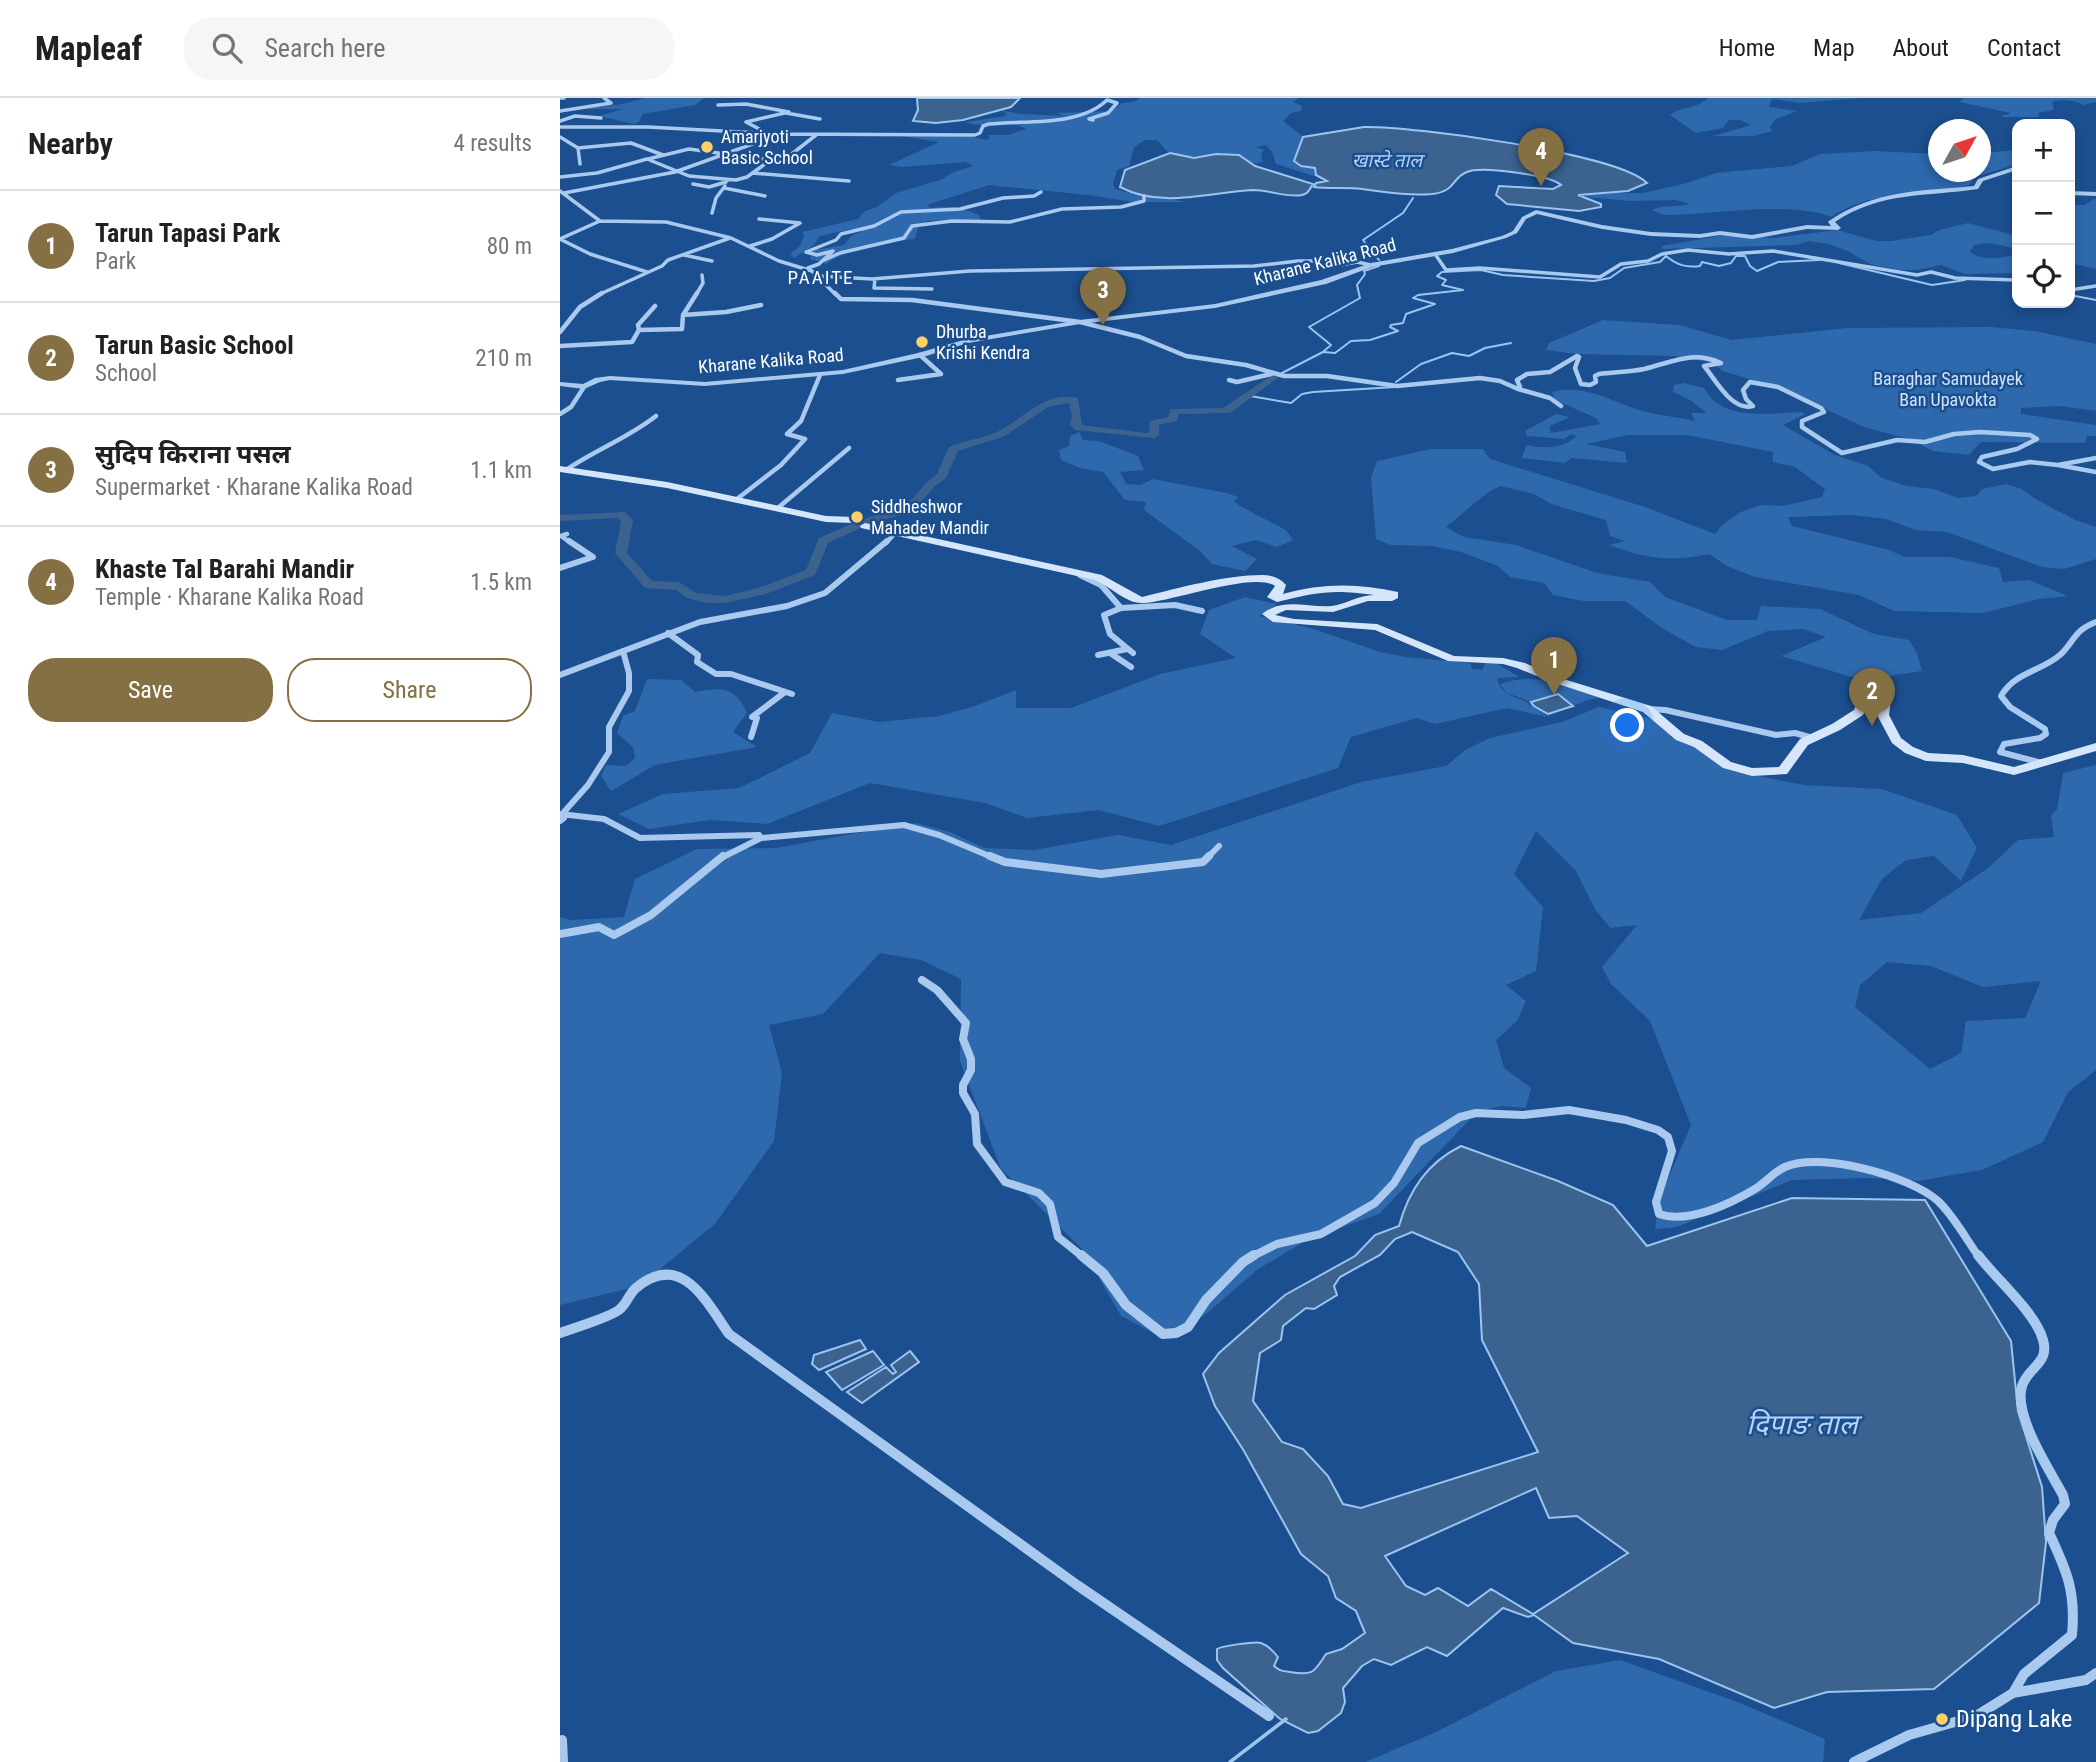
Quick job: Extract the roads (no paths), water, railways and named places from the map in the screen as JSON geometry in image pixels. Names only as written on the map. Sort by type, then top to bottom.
[{"type":"main road","points":[[563,470],[624,477],[826,519],[859,523],[1073,571],[1110,581],[1134,599],[1142,600],[1194,587],[1264,578],[1281,585],[1279,592],[1273,597],[1276,599],[1309,590],[1341,587],[1392,594],[1395,595],[1392,598],[1367,598],[1333,609],[1284,607],[1268,614],[1273,619],[1294,622],[1377,626],[1452,659],[1511,662],[1612,700],[1647,709],[1680,737],[1698,744],[1720,762],[1752,772],[1783,771],[1791,757],[1809,737],[1836,727],[1859,712],[1863,708],[1865,697],[1873,693],[1885,699],[1883,715],[1896,740],[1917,754],[1969,760],[2014,771],[2096,747]]},
{"type":"street","points":[[560,113],[611,103],[604,98]]},
{"type":"street","points":[[560,127],[649,127],[817,135],[975,135],[980,133],[983,126],[989,124],[1057,120],[1102,107],[1105,101],[1117,103],[1108,113],[1089,119],[1093,120]]},
{"type":"street","points":[[718,105],[746,104],[789,112],[786,113]]},
{"type":"street","points":[[560,113],[601,118]]},
{"type":"street","points":[[766,133],[746,121],[786,113],[820,119]]},
{"type":"street","points":[[560,121],[575,116]]},
{"type":"street","points":[[562,192],[619,185],[675,172],[780,134]]},
{"type":"street","points":[[560,177],[597,173],[618,168],[619,164],[689,149],[770,160],[788,156],[817,135]]},
{"type":"street","points":[[560,138],[578,148],[630,143],[664,155]]},
{"type":"street","points":[[578,148],[580,164]]},
{"type":"street","points":[[647,159],[675,172],[729,181]]},
{"type":"street","points":[[693,184],[709,187],[739,180],[770,160]]},
{"type":"street","name":"Kharane Kalika Road","points":[[560,384],[584,387],[610,378],[698,384],[852,371],[920,355],[960,342],[1080,322],[1215,306],[1323,282],[1371,265],[1435,254],[1509,236],[1524,218],[1536,212],[1614,229],[1659,234],[1720,233],[1752,237],[1807,227],[1835,229],[1838,228],[1831,222],[1858,204],[1915,193],[1976,188],[1980,180],[2012,170]]},
{"type":"street","points":[[752,173],[849,181]]},
{"type":"street","points":[[712,213],[716,198],[729,181]]},
{"type":"street","points":[[724,188],[765,196]]},
{"type":"street","points":[[562,192],[600,221]]},
{"type":"street","points":[[822,261],[833,251],[817,255],[806,253],[836,240],[841,234],[874,226],[901,212],[960,209],[1003,198],[1034,196],[1041,192]]},
{"type":"street","points":[[2075,193],[2096,194]]},
{"type":"street","points":[[808,268],[840,253],[904,238],[912,226],[953,221],[1010,222],[1074,208],[1133,205],[1144,201],[1144,196]]},
{"type":"street","points":[[750,246],[772,239],[800,223],[759,219]]},
{"type":"street","points":[[560,239],[600,221],[666,222],[731,238],[779,261],[808,268],[841,299],[912,300],[1080,322],[1129,333],[1186,356],[1246,365],[1296,377],[1331,377],[1397,386],[1480,378],[1500,381],[1550,398],[1561,406]]},
{"type":"street","points":[[560,332],[580,307],[617,285],[683,254],[731,238]]},
{"type":"street","points":[[560,239],[590,254],[647,272]]},
{"type":"street","points":[[1435,254],[1446,270],[1480,268],[1600,277],[1621,264],[1648,261],[1673,251],[1729,254],[1773,251],[1917,275],[1931,272],[1955,278],[2012,280]]},
{"type":"street","points":[[683,254],[712,261]]},
{"type":"street","points":[[817,276],[875,279],[970,271],[1244,267],[1298,261],[1316,262],[1328,267],[1357,262],[1371,265]]},
{"type":"street","points":[[639,330],[682,329],[683,315],[703,284],[702,275]]},
{"type":"street","points":[[875,279],[874,288],[932,289]]},
{"type":"street","points":[[2075,289],[2096,286]]},
{"type":"street","points":[[683,315],[726,312],[761,305]]},
{"type":"street","points":[[560,346],[632,342],[639,330],[638,325],[655,306]]},
{"type":"street","points":[[898,380],[941,375],[935,366],[920,355]]},
{"type":"street","points":[[1518,389],[1520,387],[1517,380],[1520,376],[1550,372],[1574,356],[1579,357],[1575,371],[1581,384],[1587,385],[1596,382],[1595,376],[1599,374],[1649,368],[1674,357],[1702,356],[1721,363],[1704,366],[1728,398],[1739,406],[1753,406],[1746,399],[1743,390],[1750,382],[1759,382],[1784,388],[1821,408],[1824,412],[1802,421],[1802,427],[1842,453],[1897,440],[1925,442],[1954,434],[2023,434],[2037,439],[2017,449],[1982,457],[1979,462],[1993,469],[2030,462],[2096,472]]},
{"type":"street","points":[[1229,380],[1237,382],[1272,373]]},
{"type":"street","points":[[737,499],[781,465],[806,439],[787,434],[801,421],[820,374]]},
{"type":"street","points":[[560,414],[571,407],[584,387]]},
{"type":"street","points":[[563,470],[638,430],[656,416]]},
{"type":"street","points":[[779,508],[849,448]]},
{"type":"street","points":[[2058,465],[2096,458]]},
{"type":"street","points":[[560,675],[700,622],[787,606],[825,593],[881,548],[895,533]]},
{"type":"street","points":[[560,568],[593,557],[563,536]]},
{"type":"street","points":[[1073,571],[1101,585],[1121,608]]},
{"type":"street","points":[[1098,655],[1130,651],[1110,634],[1104,615],[1121,608],[1145,609],[1180,605],[1202,611]]},
{"type":"street","points":[[2042,763],[2000,752],[2004,744],[2040,738],[2046,734],[2045,729],[2010,707],[2001,695],[2032,668],[2061,654],[2067,639],[2083,626],[2096,622]]},
{"type":"street","points":[[668,633],[698,655],[697,662],[716,674],[731,674],[789,693],[752,717],[757,718],[751,737]]},
{"type":"street","points":[[561,813],[588,785],[609,752],[606,742],[611,721],[628,695],[629,669],[623,651]]},
{"type":"street","points":[[1110,653],[1130,667]]},
{"type":"street","points":[[1647,709],[1665,710],[1776,735],[1795,733],[1809,737]]},
{"type":"street","points":[[560,821],[564,818],[561,813]]},
{"type":"street","points":[[561,813],[610,821],[622,832],[640,838],[741,834],[759,835],[761,838]]},
{"type":"street","points":[[560,934],[599,927],[614,935],[651,915],[723,856],[761,838],[904,825],[939,835],[1005,862],[1101,874],[1203,862],[1219,846]]},
{"type":"street","points":[[922,980],[937,990],[966,1023],[962,1039],[970,1051],[971,1070],[963,1085],[963,1093],[975,1114],[977,1144],[997,1174],[1005,1182],[1039,1193],[1053,1208],[1052,1217],[1058,1237],[1103,1273],[1126,1305],[1163,1334],[1176,1333],[1188,1327],[1206,1300],[1243,1262],[1277,1244],[1321,1234],[1375,1203],[1394,1183],[1418,1143],[1460,1116],[1476,1113],[1523,1115],[1569,1110],[1635,1122],[1658,1130],[1668,1137],[1672,1151],[1656,1202],[1659,1214],[1668,1219],[1684,1217],[1755,1189],[1788,1166],[1801,1163],[1823,1162],[1873,1172],[1927,1191],[1939,1202],[2001,1284],[2031,1314],[2045,1342],[2044,1360],[2025,1380],[2021,1390],[2026,1422],[2063,1495],[2065,1504],[2053,1520],[2049,1533],[2068,1570],[2075,1605],[2072,1635],[2050,1656],[2035,1663],[2023,1674],[2013,1693]]},
{"type":"street","points":[[560,1333],[620,1310],[628,1294],[640,1284],[660,1274],[673,1273],[685,1280],[729,1334],[1077,1585],[1269,1716]]},
{"type":"street","points":[[1854,1762],[1909,1735],[1976,1716],[2013,1693],[2086,1680],[2096,1674]]},
{"type":"street","points":[[560,1741],[562,1740],[563,1762]]},
{"type":"water","points":[[917,98],[1020,98],[1011,107],[963,120],[936,123],[913,121],[918,110]]},
{"type":"water","name":"खास्टे ताल","points":[[1364,127],[1424,131],[1512,143],[1597,161],[1628,172],[1647,183],[1628,191],[1578,195],[1601,204],[1601,207],[1579,211],[1507,204],[1496,195],[1499,186],[1553,189],[1561,185],[1544,178],[1500,171],[1467,172],[1446,190],[1432,194],[1314,187],[1316,183],[1327,181],[1316,175],[1315,168],[1301,166],[1294,161],[1303,137]]},
{"type":"water","points":[[1170,153],[1194,158],[1216,154],[1239,155],[1255,166],[1313,184],[1306,194],[1297,196],[1253,190],[1186,198],[1152,197],[1120,187],[1125,170]]},
{"type":"water","points":[[1558,694],[1573,706],[1548,714],[1531,702]]},
{"type":"water","name":"दिपाङ ताल","points":[[1461,1146],[1558,1181],[1613,1205],[1647,1246],[1792,1198],[1925,1200],[2011,1341],[2018,1411],[2042,1487],[2046,1542],[2039,1603],[1934,1689],[1827,1692],[1774,1708],[1659,1659],[1573,1643],[1534,1615],[1528,1617],[1503,1608],[1447,1656],[1427,1647],[1391,1665],[1374,1659],[1362,1666],[1343,1688],[1345,1702],[1341,1713],[1318,1731],[1308,1733],[1280,1719],[1223,1668],[1217,1660],[1217,1649],[1261,1643],[1278,1657],[1274,1666],[1276,1668],[1309,1673],[1316,1669],[1326,1654],[1342,1649],[1365,1633],[1356,1611],[1336,1598],[1328,1576],[1301,1554],[1244,1451],[1215,1406],[1203,1374],[1219,1353],[1285,1295],[1355,1256],[1375,1235],[1399,1226],[1414,1189],[1429,1169]],"holes":[[[1412,1232],[1458,1252],[1479,1284],[1482,1340],[1538,1452],[1361,1508],[1343,1504],[1328,1476],[1303,1449],[1282,1442],[1253,1401],[1260,1353],[1281,1340],[1283,1326],[1306,1308],[1314,1309],[1337,1295],[1334,1286],[1340,1277],[1380,1255],[1395,1239]],[[1536,1488],[1549,1518],[1577,1516],[1628,1553],[1533,1614],[1491,1589],[1468,1606],[1438,1588],[1425,1595],[1406,1586],[1385,1556]]]},
{"type":"water","points":[[860,1340],[866,1349],[819,1370],[812,1364],[814,1355]]},
{"type":"water","points":[[873,1351],[884,1365],[842,1390],[826,1372]]},
{"type":"water","points":[[910,1351],[919,1362],[862,1403],[847,1392],[886,1367],[893,1374],[896,1372],[891,1365]]},
{"type":"waterway","points":[[1379,260],[1363,240],[1403,213],[1413,198]]},
{"type":"waterway","points":[[1282,373],[1323,352],[1335,353],[1351,341],[1370,340],[1398,331],[1390,327],[1391,325],[1403,323],[1406,314],[1435,304],[1413,298],[1418,295],[1463,290],[1442,285],[1446,280],[1437,276],[1442,272],[1481,270],[1503,275],[1594,281],[1610,278],[1624,268],[1660,262],[1666,256],[1678,264],[1690,267],[1700,266],[1702,262],[1719,266],[1731,263],[1736,256],[1745,256],[1750,266],[1757,271],[1778,262],[1819,260]]},
{"type":"waterway","points":[[1839,263],[1932,285],[1965,280]]},
{"type":"waterway","points":[[1324,351],[1331,345],[1309,327],[1360,298],[1357,285],[1365,274],[1364,271],[1379,266]]},
{"type":"waterway","points":[[2075,296],[2096,300]]},
{"type":"waterway","points":[[1396,382],[1421,364],[1452,353],[1469,356],[1485,348],[1511,343]]},
{"type":"waterway","points":[[560,518],[621,514],[627,520],[621,553],[649,585],[679,586],[692,595],[707,599],[743,596],[811,572],[823,541],[867,521],[908,510],[931,484],[942,476],[953,449],[1001,434],[1054,401],[1074,400],[1077,416],[1075,425],[1079,428],[1146,436],[1154,435],[1154,423],[1173,419],[1175,411],[1226,411],[1274,377]]},
{"type":"waterway","points":[[1250,396],[1291,403],[1302,394],[1313,392],[1395,387]]},
{"type":"waterway","points":[[1230,1762],[1286,1719]]},
{"type":"place","name":"Amarjyoti Basic School","points":[[707,147]]},
{"type":"place","name":"Khaste Tal Barahi Mandir","points":[[1541,186]]},
{"type":"place","name":"सुदिप किराना पसल","points":[[1103,325]]},
{"type":"place","name":"Dhurba Krishi Kendra","points":[[922,342]]},
{"type":"place","name":"Siddheshwor Mahadev Mandir","points":[[857,517]]},
{"type":"place","name":"Tarun Tapasi Park","points":[[1554,695]]},
{"type":"place","name":"Tarun Basic School","points":[[1872,726]]},
{"type":"place","name":"Dipang Lake","points":[[1942,1719]]},
{"type":"district","name":"PAAITE","points":[[821,277]]},
{"type":"park label","name":"Baraghar Samudayek Ban Upavokta","points":[[1948,389]]}]
